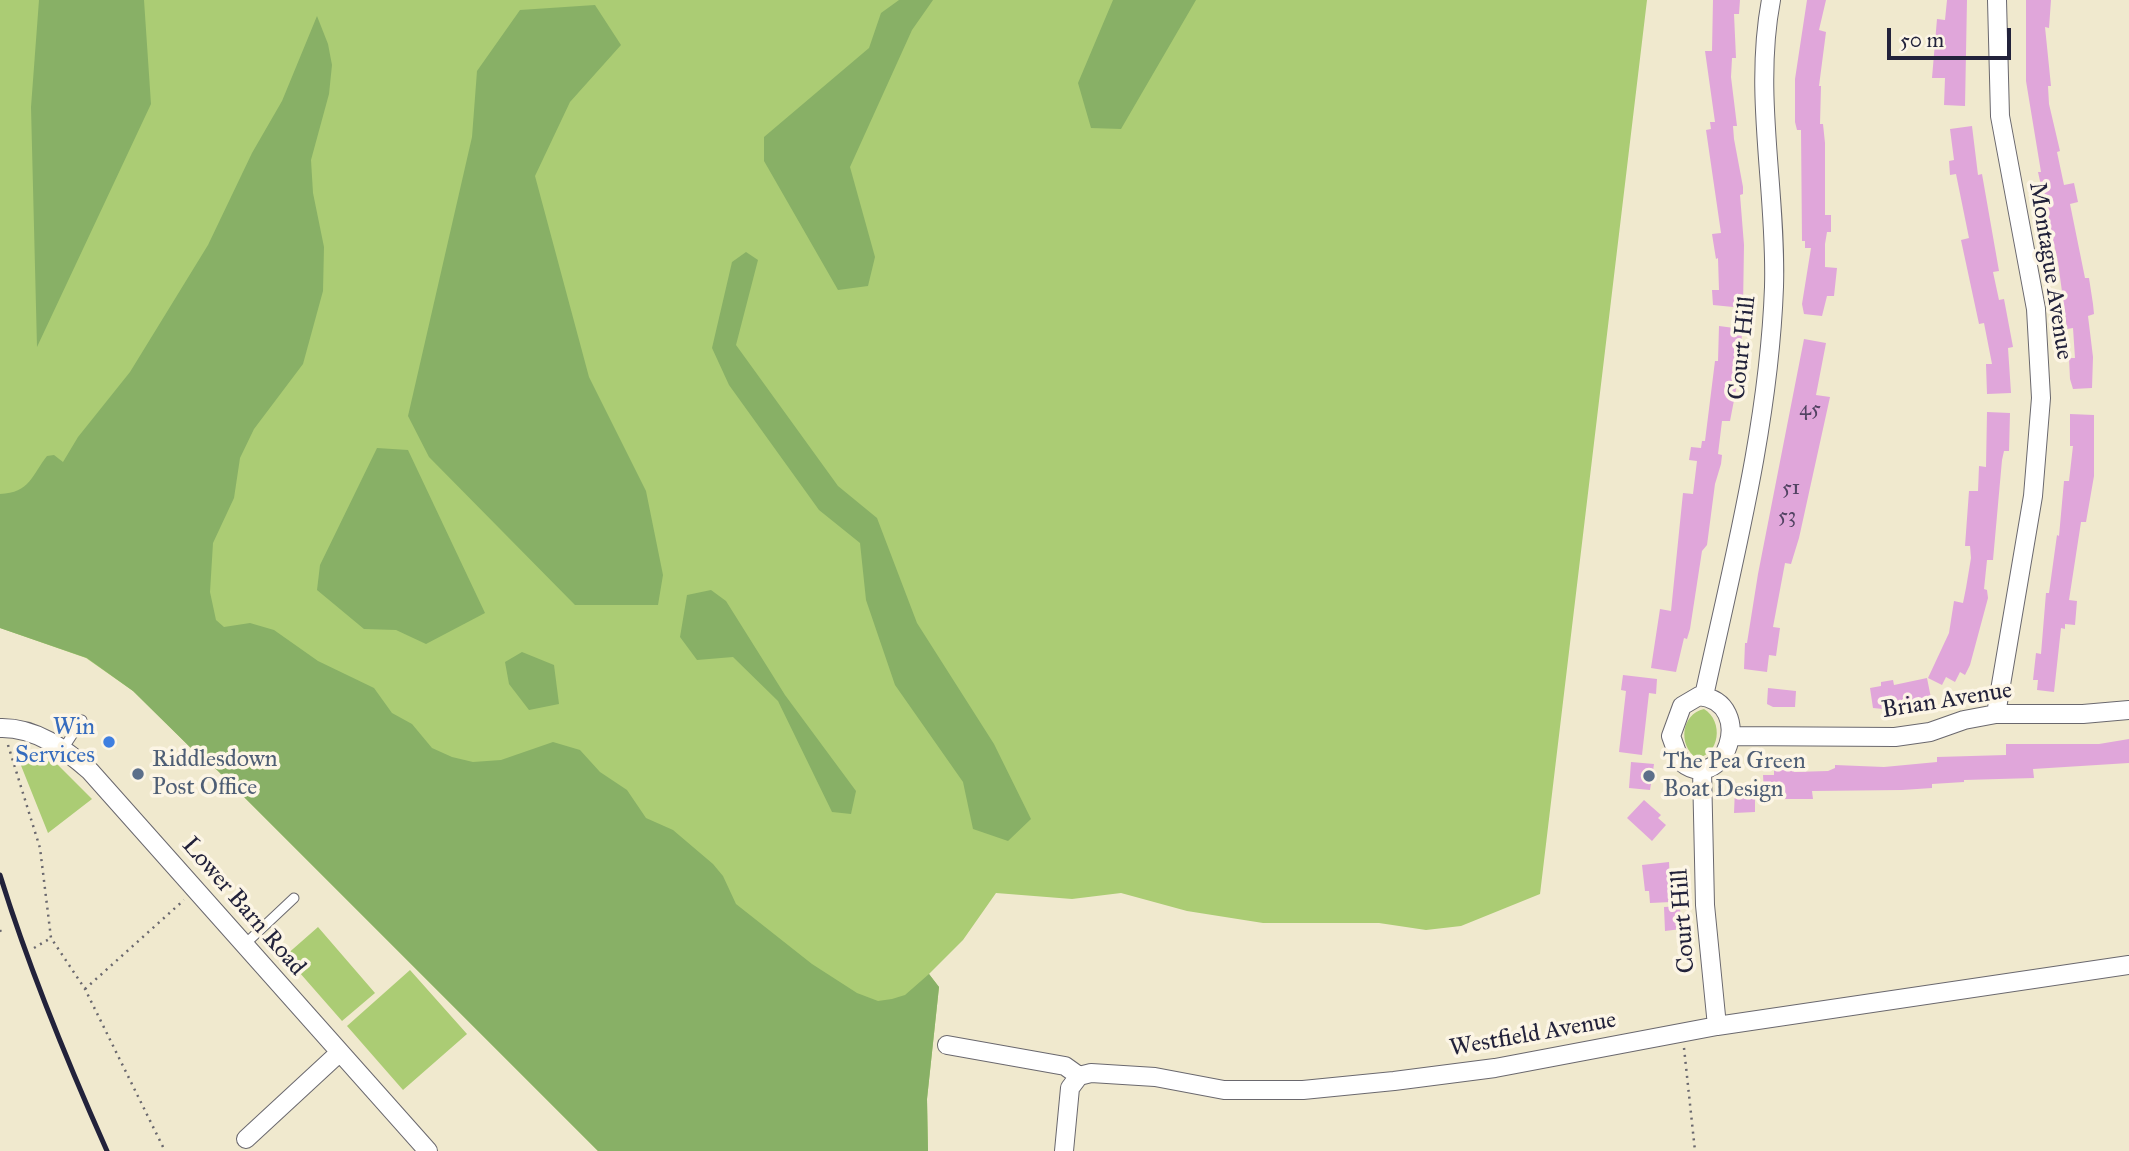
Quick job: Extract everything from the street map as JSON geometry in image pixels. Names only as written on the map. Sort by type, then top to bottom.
[{"type":"street","name":"Court Hill","points":[[1703,696],[1755,447],[1770,355],[1774,252],[1765,55],[1771,0]]},
{"type":"street","name":"Montague Avenue","points":[[1996,714],[2033,496],[2041,398],[2036,309],[2000,116],[1997,0]]},
{"type":"street","points":[[1703,696],[1723,708],[1729,721],[1731,736],[1724,756],[1702,769],[1690,768],[1680,761],[1673,748],[1671,736],[1682,706],[1691,698],[1703,696]]},
{"type":"street","name":"Brian Avenue","points":[[1731,736],[1907,736],[1996,714],[2083,714],[2129,710]]},
{"type":"street","name":"Lower Barn Road","points":[[2,728],[36,735],[63,749],[90,771],[428,1151]]},
{"type":"street","name":"Court Hill","points":[[1702,769],[1705,905],[1717,1026]]},
{"type":"street","name":"Westfield Avenue","points":[[947,1045],[1065,1066],[1079,1076],[1091,1073],[1155,1077],[1224,1090],[1303,1090],[1495,1068],[1683,1035],[1717,1026],[2129,965]]},
{"type":"street","points":[[246,1139],[339,1053]]},
{"type":"street","points":[[1064,1151],[1070,1088],[1079,1076]]},
{"type":"lane","points":[[63,749],[82,720]]},
{"type":"lane","points":[[243,946],[294,898]]},
{"type":"path","points":[[2,728],[40,848],[51,938],[85,989],[165,1151]]},
{"type":"path","points":[[85,989],[195,890]]},
{"type":"path","points":[[34,948],[51,938]]},
{"type":"path","points":[[1683,1035],[1695,1151]]},
{"type":"green space","points":[[0,0],[1647,0],[1540,894],[1461,926],[1426,930],[1379,923],[1263,923],[1187,911],[1121,893],[1072,899],[996,893],[963,940],[929,974],[939,987],[927,1099],[928,1151],[598,1151],[201,754],[196,753],[133,691],[86,658],[0,628]]},
{"type":"green space","points":[[39,0],[144,0],[151,104],[37,347],[31,107]]},
{"type":"green space","points":[[899,0],[933,0],[912,30],[850,167],[875,257],[868,286],[838,290],[764,161],[764,137],[869,48],[881,13]]},
{"type":"green space","points":[[1113,0],[1196,0],[1121,129],[1091,128],[1078,83]]},
{"type":"green space","points":[[595,5],[621,45],[570,102],[535,176],[589,377],[646,491],[663,575],[658,605],[575,605],[429,457],[408,416],[472,137],[477,71],[520,10]]},
{"type":"green space","points":[[317,16],[328,44],[332,65],[329,94],[311,160],[313,193],[324,247],[323,291],[303,364],[254,429],[240,458],[234,498],[213,543],[210,592],[216,620],[224,627],[250,623],[274,630],[318,661],[374,688],[392,713],[412,724],[432,748],[452,757],[473,762],[501,760],[553,742],[580,750],[600,772],[627,790],[646,818],[673,830],[713,864],[723,876],[736,904],[812,964],[857,993],[878,1001],[892,999],[905,995],[929,974],[939,987],[927,1099],[928,1151],[598,1151],[201,754],[196,753],[133,691],[87,658],[0,628],[0,494],[24,487],[47,456],[54,455],[63,462],[78,437],[130,372],[208,245],[252,153],[282,101]]},
{"type":"green space","points":[[746,252],[758,260],[736,345],[838,486],[877,518],[917,623],[994,744],[1031,819],[1008,841],[973,829],[963,782],[895,685],[866,600],[860,543],[819,510],[729,385],[712,348],[732,262]]},
{"type":"green space","points":[[377,448],[408,450],[485,613],[426,644],[396,630],[364,629],[317,590],[320,565]]},
{"type":"green space","points":[[711,590],[726,601],[785,695],[856,791],[851,814],[832,812],[778,701],[733,657],[697,660],[680,637],[687,595]]},
{"type":"green space","points":[[522,652],[554,665],[559,704],[529,710],[509,684],[505,662]]},
{"type":"green space","points":[[1704,709],[1715,721],[1716,737],[1710,751],[1696,758],[1686,746],[1685,730],[1691,717]]},
{"type":"green space","points":[[14,748],[58,765],[92,799],[48,833]]},
{"type":"green space","points":[[318,927],[375,993],[342,1021],[285,956]]},
{"type":"green space","points":[[410,970],[467,1034],[403,1090],[347,1026]]},
{"type":"building","points":[[1713,0],[1740,0],[1739,14],[1734,14],[1736,58],[1732,58],[1731,77],[1737,126],[1733,126],[1734,139],[1743,187],[1743,194],[1740,195],[1744,245],[1743,308],[1713,305],[1712,290],[1719,290],[1718,258],[1716,259],[1712,234],[1721,233],[1706,130],[1711,129],[1710,122],[1715,122],[1705,51],[1712,51]]},
{"type":"building","points":[[1807,0],[1826,0],[1819,30],[1826,32],[1819,86],[1820,124],[1823,124],[1825,143],[1825,215],[1831,215],[1831,232],[1827,232],[1825,244],[1825,267],[1837,268],[1834,296],[1827,296],[1822,316],[1804,314],[1802,304],[1811,248],[1805,248],[1805,241],[1802,241],[1801,130],[1797,130],[1795,122],[1795,79]]},
{"type":"building","points":[[1947,0],[1967,0],[1965,106],[1944,105],[1945,78],[1932,78],[1937,19],[1945,20]]},
{"type":"building","points":[[2026,0],[2051,0],[2049,28],[2045,27],[2051,86],[2048,86],[2049,104],[2060,151],[2057,152],[2064,185],[2074,183],[2078,202],[2070,204],[2093,304],[2094,314],[2088,316],[2093,357],[2092,388],[2073,389],[2070,379],[2069,358],[2075,358],[2073,328],[2067,329],[2058,262],[2038,172],[2041,172],[2026,81]]},
{"type":"building","points":[[1972,126],[1978,175],[1982,174],[1999,271],[1993,272],[1999,300],[2004,299],[2013,347],[2008,348],[2011,393],[1987,394],[1986,364],[1992,364],[1984,323],[1979,324],[1961,240],[1969,238],[1956,174],[1950,175],[1949,161],[1954,160],[1950,129]]},
{"type":"building","points":[[1719,326],[1742,329],[1741,364],[1730,421],[1722,421],[1718,454],[1722,455],[1721,464],[1715,484],[1707,545],[1702,551],[1690,629],[1687,639],[1684,638],[1676,672],[1651,668],[1660,609],[1671,611],[1683,493],[1693,494],[1697,461],[1689,460],[1691,447],[1701,448],[1702,441],[1705,441],[1715,361],[1718,361]]},
{"type":"building","points":[[1804,339],[1826,343],[1816,395],[1830,397],[1799,538],[1791,564],[1785,563],[1773,627],[1780,628],[1776,656],[1769,655],[1767,672],[1744,669],[1745,643]]},
{"type":"building","points":[[1987,412],[2010,413],[2009,451],[2004,451],[2002,460],[1993,560],[1987,560],[1984,589],[1987,590],[1988,598],[1965,675],[1960,672],[1955,682],[1946,677],[1942,685],[1928,678],[1949,633],[1954,601],[1963,603],[1971,558],[1970,546],[1965,546],[1969,491],[1978,491],[1979,466],[1986,467]]},
{"type":"building","points":[[2070,414],[2094,415],[2094,476],[2086,522],[2081,522],[2069,600],[2077,601],[2075,625],[2065,624],[2065,629],[2061,628],[2054,692],[2037,690],[2038,680],[2033,680],[2036,653],[2041,654],[2046,593],[2049,593],[2057,535],[2059,536],[2064,481],[2069,481],[2073,446],[2070,446]]},
{"type":"building","points":[[1623,675],[1657,679],[1656,694],[1649,693],[1642,755],[1619,752],[1626,691],[1621,690]]},
{"type":"building","points":[[1927,678],[1931,698],[1883,709],[1873,708],[1870,688],[1881,686],[1881,682],[1893,680],[1894,685]]},
{"type":"building","points":[[1768,688],[1796,691],[1795,707],[1773,707],[1767,704]]},
{"type":"building","points":[[2129,739],[2129,763],[2033,769],[2034,778],[1964,780],[1932,784],[1932,788],[1902,790],[1812,791],[1813,799],[1785,799],[1785,793],[1764,793],[1763,775],[1774,775],[1774,769],[1794,769],[1794,772],[1828,771],[1835,768],[1835,765],[1884,767],[1937,762],[1937,757],[2006,755],[2006,744],[2099,744]]},
{"type":"building","points":[[1631,762],[1654,764],[1650,790],[1629,788]]},
{"type":"building","points":[[1735,789],[1755,789],[1755,812],[1734,813]]},
{"type":"building","points":[[1644,800],[1661,815],[1658,818],[1666,825],[1652,841],[1627,818]]},
{"type":"building","points":[[1669,862],[1671,902],[1650,903],[1649,891],[1645,891],[1642,865]]},
{"type":"building","points":[[1680,906],[1681,929],[1665,931],[1664,907]]},
{"type":"railway","points":[[0,875],[49,1014],[107,1151]]},
{"type":"place","name":"Win Services","points":[[109,742]]},
{"type":"place","name":"Riddlesdown Post Office","points":[[138,774]]},
{"type":"place","name":"The Pea Green Boat Design","points":[[1649,776]]}]
